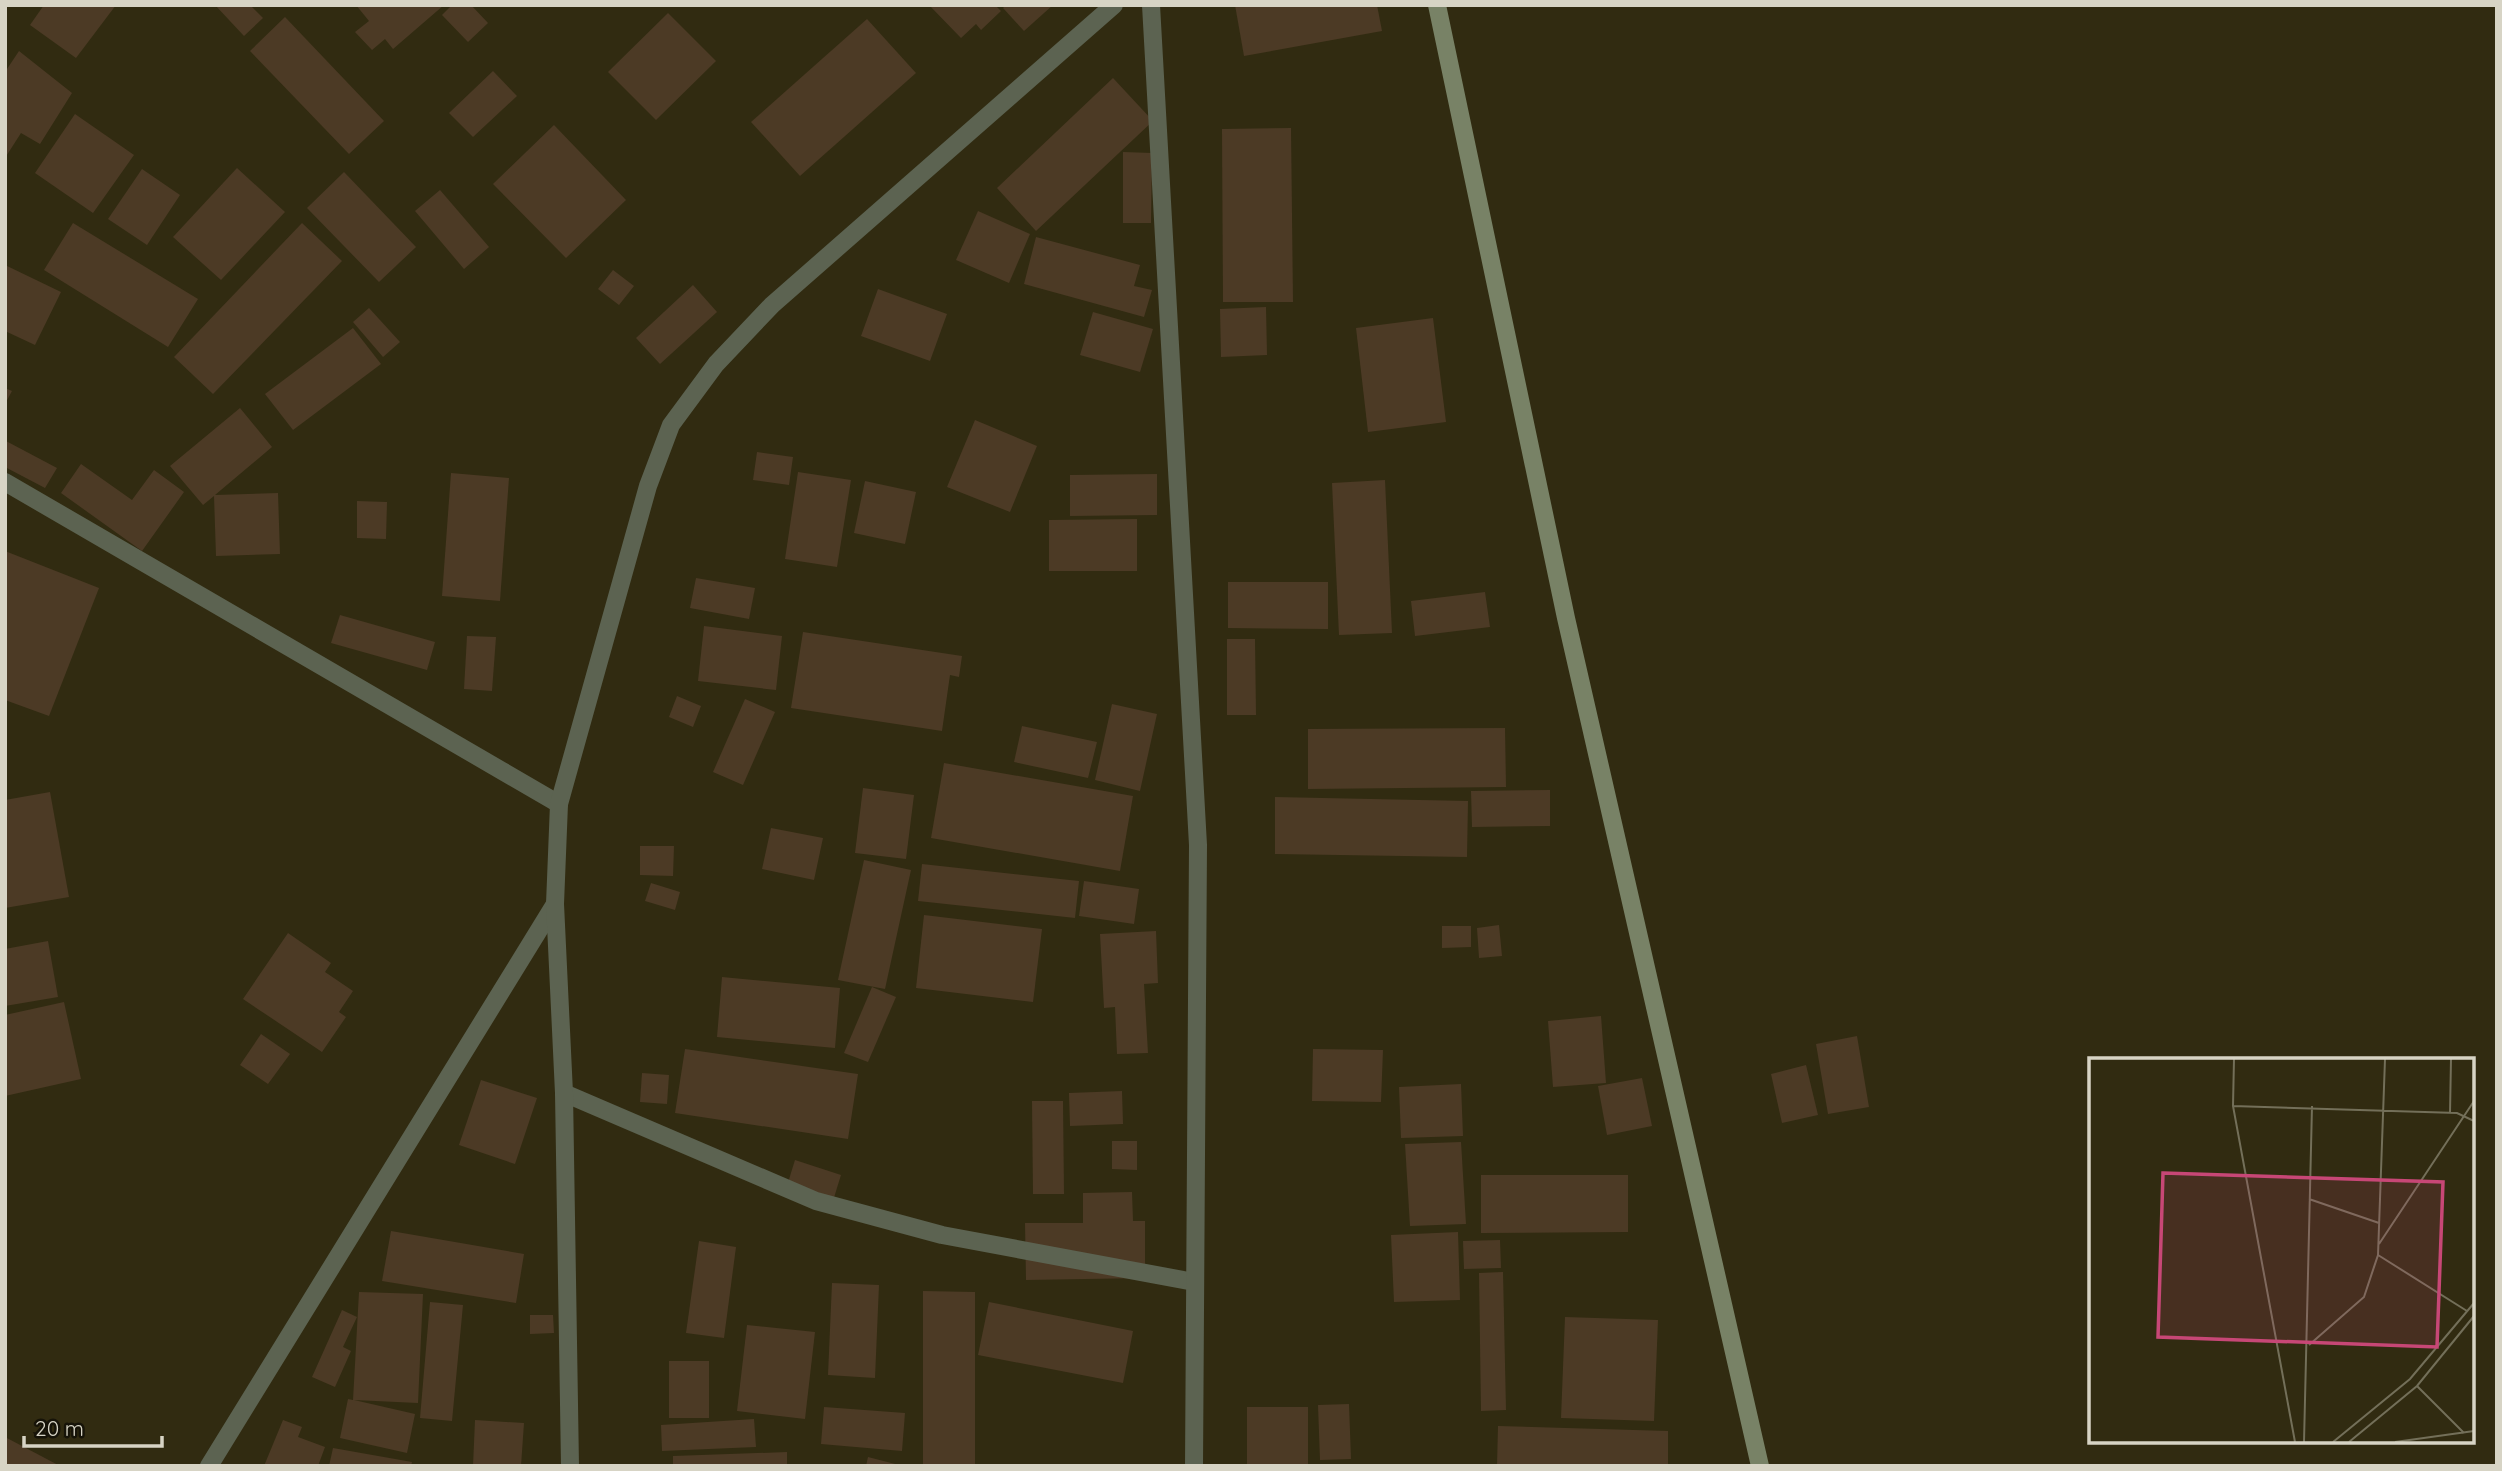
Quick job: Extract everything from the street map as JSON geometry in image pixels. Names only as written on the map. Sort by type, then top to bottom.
[{"type":"street","points":[[570,1466],[564,1093],[555,904],[559,804],[648,486],[671,425],[716,364],[772,304],[1114,5]]},
{"type":"street","points":[[1151,5],[1198,845],[1194,1466]]},
{"type":"street","points":[[1437,5],[1566,618],[1760,1466]]},
{"type":"street","points":[[5,482],[559,804]]},
{"type":"street","points":[[209,1466],[555,904]]},
{"type":"street","points":[[564,1093],[816,1201],[942,1235],[1194,1282]]},
{"type":"building","points":[[44,5],[116,5],[76,58],[30,25]]},
{"type":"building","points":[[215,5],[250,5],[263,18],[244,36]]},
{"type":"building","points":[[356,5],[444,5],[393,49],[385,39],[372,50],[355,32],[369,21]]},
{"type":"building","points":[[452,5],[471,5],[488,23],[468,42],[442,15]]},
{"type":"building","points":[[929,5],[995,5],[1001,11],[981,30],[976,24],[961,38]]},
{"type":"building","points":[[1006,5],[1053,5],[1024,31],[1003,8]]},
{"type":"building","points":[[1235,5],[1377,5],[1382,31],[1244,56]]},
{"type":"building","points":[[668,13],[716,61],[656,120],[608,72]]},
{"type":"building","points":[[285,17],[384,121],[349,154],[250,51]]},
{"type":"building","points":[[867,19],[916,73],[800,176],[751,122]]},
{"type":"building","points":[[19,51],[72,93],[40,144],[21,133],[5,158],[5,72]]},
{"type":"building","points":[[493,71],[517,96],[473,137],[449,113]]},
{"type":"building","points":[[1113,78],[1153,121],[1036,231],[997,188]]},
{"type":"building","points":[[75,114],[134,155],[93,213],[35,173]]},
{"type":"building","points":[[554,125],[626,200],[566,258],[493,184]]},
{"type":"building","points":[[1291,128],[1293,302],[1223,302],[1222,129]]},
{"type":"building","points":[[1123,152],[1152,153],[1151,223],[1123,223]]},
{"type":"building","points":[[237,168],[285,212],[221,280],[173,237]]},
{"type":"building","points":[[142,169],[180,195],[147,245],[108,219]]},
{"type":"building","points":[[344,172],[416,247],[379,282],[307,208]]},
{"type":"building","points":[[440,190],[489,247],[464,269],[415,211]]},
{"type":"building","points":[[978,211],[1030,234],[1009,283],[956,260]]},
{"type":"building","points":[[73,223],[198,299],[168,347],[44,270]]},
{"type":"building","points":[[302,223],[342,261],[213,394],[174,357]]},
{"type":"building","points":[[1036,237],[1140,265],[1134,286],[1152,290],[1144,317],[1024,284]]},
{"type":"building","points":[[5,265],[61,292],[35,345],[5,331]]},
{"type":"building","points":[[613,270],[634,286],[619,305],[598,289]]},
{"type":"building","points":[[693,285],[717,312],[660,364],[636,338]]},
{"type":"building","points":[[878,289],[947,314],[930,361],[861,336]]},
{"type":"building","points":[[1266,307],[1267,355],[1221,357],[1220,309]]},
{"type":"building","points":[[369,308],[400,342],[383,357],[353,322]]},
{"type":"building","points":[[1093,312],[1153,329],[1140,372],[1080,355]]},
{"type":"building","points":[[1433,318],[1446,422],[1368,432],[1356,328]]},
{"type":"building","points":[[353,328],[381,364],[293,430],[265,394]]},
{"type":"building","points":[[5,388],[12,391],[5,404]]},
{"type":"building","points":[[240,408],[272,447],[215,495],[278,493],[280,554],[216,556],[214,496],[203,505],[170,466]]},
{"type":"building","points":[[975,420],[1037,446],[1010,512],[947,487]]},
{"type":"building","points":[[6,441],[57,468],[45,488],[5,467]]},
{"type":"building","points":[[757,452],[793,457],[789,485],[753,480]]},
{"type":"building","points":[[81,464],[132,500],[154,470],[184,492],[142,551],[61,493]]},
{"type":"building","points":[[798,472],[851,480],[837,567],[785,559]]},
{"type":"building","points":[[451,473],[509,478],[500,601],[442,596]]},
{"type":"building","points":[[1157,474],[1157,515],[1070,516],[1070,475]]},
{"type":"building","points":[[1385,480],[1392,633],[1339,635],[1332,483]]},
{"type":"building","points":[[865,481],[916,492],[905,544],[854,533]]},
{"type":"building","points":[[357,501],[387,502],[386,539],[357,538]]},
{"type":"building","points":[[1137,519],[1137,571],[1049,571],[1049,520]]},
{"type":"building","points":[[5,551],[99,588],[49,716],[5,700]]},
{"type":"building","points":[[696,578],[755,588],[749,619],[690,608]]},
{"type":"building","points":[[1228,582],[1328,582],[1328,629],[1228,628]]},
{"type":"building","points":[[1485,592],[1490,627],[1415,636],[1411,601]]},
{"type":"building","points":[[340,615],[435,642],[427,670],[331,643]]},
{"type":"building","points":[[704,626],[782,636],[776,690],[698,681]]},
{"type":"building","points":[[803,632],[962,656],[959,677],[950,675],[942,731],[791,708]]},
{"type":"building","points":[[467,636],[496,637],[492,691],[464,689]]},
{"type":"building","points":[[1227,639],[1255,639],[1256,715],[1227,715]]},
{"type":"building","points":[[677,696],[701,706],[693,727],[669,717]]},
{"type":"building","points":[[745,699],[775,712],[743,785],[713,772]]},
{"type":"building","points":[[1112,704],[1157,714],[1140,791],[1095,780]]},
{"type":"building","points":[[1022,726],[1097,742],[1088,778],[1014,762]]},
{"type":"building","points":[[1505,728],[1506,787],[1308,789],[1308,729]]},
{"type":"building","points":[[944,763],[1133,796],[1120,871],[931,838]]},
{"type":"building","points":[[863,788],[914,795],[906,859],[855,853]]},
{"type":"building","points":[[1550,790],[1550,826],[1472,827],[1471,791]]},
{"type":"building","points":[[50,792],[69,897],[5,908],[5,800]]},
{"type":"building","points":[[1275,797],[1468,801],[1467,857],[1275,854]]},
{"type":"building","points":[[771,828],[823,838],[814,880],[762,869]]},
{"type":"building","points":[[640,846],[674,846],[673,876],[640,875]]},
{"type":"building","points":[[864,860],[911,870],[885,989],[838,980]]},
{"type":"building","points":[[922,864],[1079,881],[1075,918],[918,901]]},
{"type":"building","points":[[1084,881],[1139,889],[1134,924],[1079,916]]},
{"type":"building","points":[[651,883],[680,892],[675,910],[645,901]]},
{"type":"building","points":[[924,915],[1042,929],[1033,1002],[916,988]]},
{"type":"building","points":[[1499,925],[1502,956],[1479,958],[1477,928]]},
{"type":"building","points":[[1442,926],[1471,926],[1471,947],[1442,948]]},
{"type":"building","points":[[1156,931],[1158,983],[1144,984],[1148,1053],[1117,1054],[1115,1007],[1104,1008],[1100,934]]},
{"type":"building","points":[[288,933],[331,963],[325,972],[353,991],[339,1012],[346,1017],[322,1052],[243,999]]},
{"type":"building","points":[[48,941],[58,997],[5,1006],[5,949]]},
{"type":"building","points":[[722,977],[840,988],[835,1048],[717,1037]]},
{"type":"building","points":[[872,987],[896,997],[868,1062],[844,1053]]},
{"type":"building","points":[[64,1002],[81,1079],[5,1096],[5,1015]]},
{"type":"building","points":[[1601,1016],[1606,1083],[1553,1087],[1548,1021]]},
{"type":"building","points":[[261,1034],[290,1054],[268,1084],[240,1065]]},
{"type":"building","points":[[1857,1036],[1869,1107],[1828,1114],[1816,1044]]},
{"type":"building","points":[[685,1049],[858,1074],[848,1139],[675,1113]]},
{"type":"building","points":[[1313,1049],[1383,1050],[1381,1102],[1312,1101]]},
{"type":"building","points":[[1806,1065],[1818,1115],[1782,1123],[1771,1074]]},
{"type":"building","points":[[642,1073],[669,1075],[667,1104],[640,1102]]},
{"type":"building","points":[[1642,1078],[1652,1126],[1607,1135],[1598,1086]]},
{"type":"building","points":[[481,1080],[537,1098],[515,1164],[459,1145]]},
{"type":"building","points":[[1461,1084],[1463,1136],[1401,1138],[1399,1087]]},
{"type":"building","points":[[1122,1091],[1123,1124],[1070,1126],[1069,1093]]},
{"type":"building","points":[[1032,1101],[1063,1101],[1064,1194],[1033,1194]]},
{"type":"building","points":[[1112,1141],[1137,1141],[1137,1170],[1112,1169]]},
{"type":"building","points":[[1461,1142],[1466,1224],[1410,1226],[1405,1144]]},
{"type":"building","points":[[795,1160],[841,1175],[832,1204],[786,1189]]},
{"type":"building","points":[[1481,1175],[1628,1175],[1628,1232],[1481,1233]]},
{"type":"building","points":[[1132,1192],[1133,1221],[1145,1221],[1145,1278],[1026,1280],[1025,1223],[1083,1223],[1083,1193]]},
{"type":"building","points":[[391,1231],[524,1254],[516,1303],[382,1281]]},
{"type":"building","points":[[1458,1232],[1460,1300],[1394,1302],[1391,1235]]},
{"type":"building","points":[[1500,1240],[1501,1268],[1464,1269],[1463,1241]]},
{"type":"building","points":[[699,1241],[736,1247],[724,1338],[686,1333]]},
{"type":"building","points":[[1503,1272],[1506,1410],[1481,1411],[1479,1273]]},
{"type":"building","points":[[832,1283],[879,1285],[875,1378],[828,1375]]},
{"type":"building","points":[[923,1291],[975,1292],[975,1466],[923,1466]]},
{"type":"building","points":[[359,1292],[423,1294],[418,1403],[354,1400],[415,1414],[407,1453],[340,1438],[348,1399],[353,1400]]},
{"type":"building","points":[[430,1302],[463,1305],[452,1421],[420,1418]]},
{"type":"building","points":[[989,1302],[1133,1331],[1123,1383],[978,1355]]},
{"type":"building","points":[[342,1310],[357,1317],[343,1347],[351,1351],[335,1387],[312,1377]]},
{"type":"building","points":[[530,1315],[553,1315],[554,1333],[530,1334]]},
{"type":"building","points":[[1565,1317],[1658,1320],[1654,1421],[1561,1418]]},
{"type":"building","points":[[747,1325],[815,1332],[805,1419],[737,1411]]},
{"type":"building","points":[[669,1361],[709,1361],[709,1418],[669,1418]]},
{"type":"building","points":[[1349,1404],[1351,1459],[1320,1460],[1318,1405]]},
{"type":"building","points":[[824,1407],[905,1413],[902,1451],[821,1444]]},
{"type":"building","points":[[1247,1407],[1308,1407],[1308,1466],[1247,1466]]},
{"type":"building","points":[[754,1419],[756,1447],[662,1451],[661,1425]]},
{"type":"building","points":[[283,1420],[302,1427],[298,1437],[325,1447],[318,1466],[264,1466]]},
{"type":"building","points":[[475,1420],[524,1423],[521,1466],[473,1466]]},
{"type":"building","points":[[1498,1426],[1668,1431],[1668,1466],[1497,1466]]},
{"type":"building","points":[[5,1437],[60,1466],[5,1464]]},
{"type":"building","points":[[333,1448],[412,1462],[411,1466],[329,1466]]},
{"type":"building","points":[[787,1452],[787,1466],[673,1466],[673,1456]]},
{"type":"building","points":[[868,1457],[899,1465],[899,1466],[866,1466]]}]
